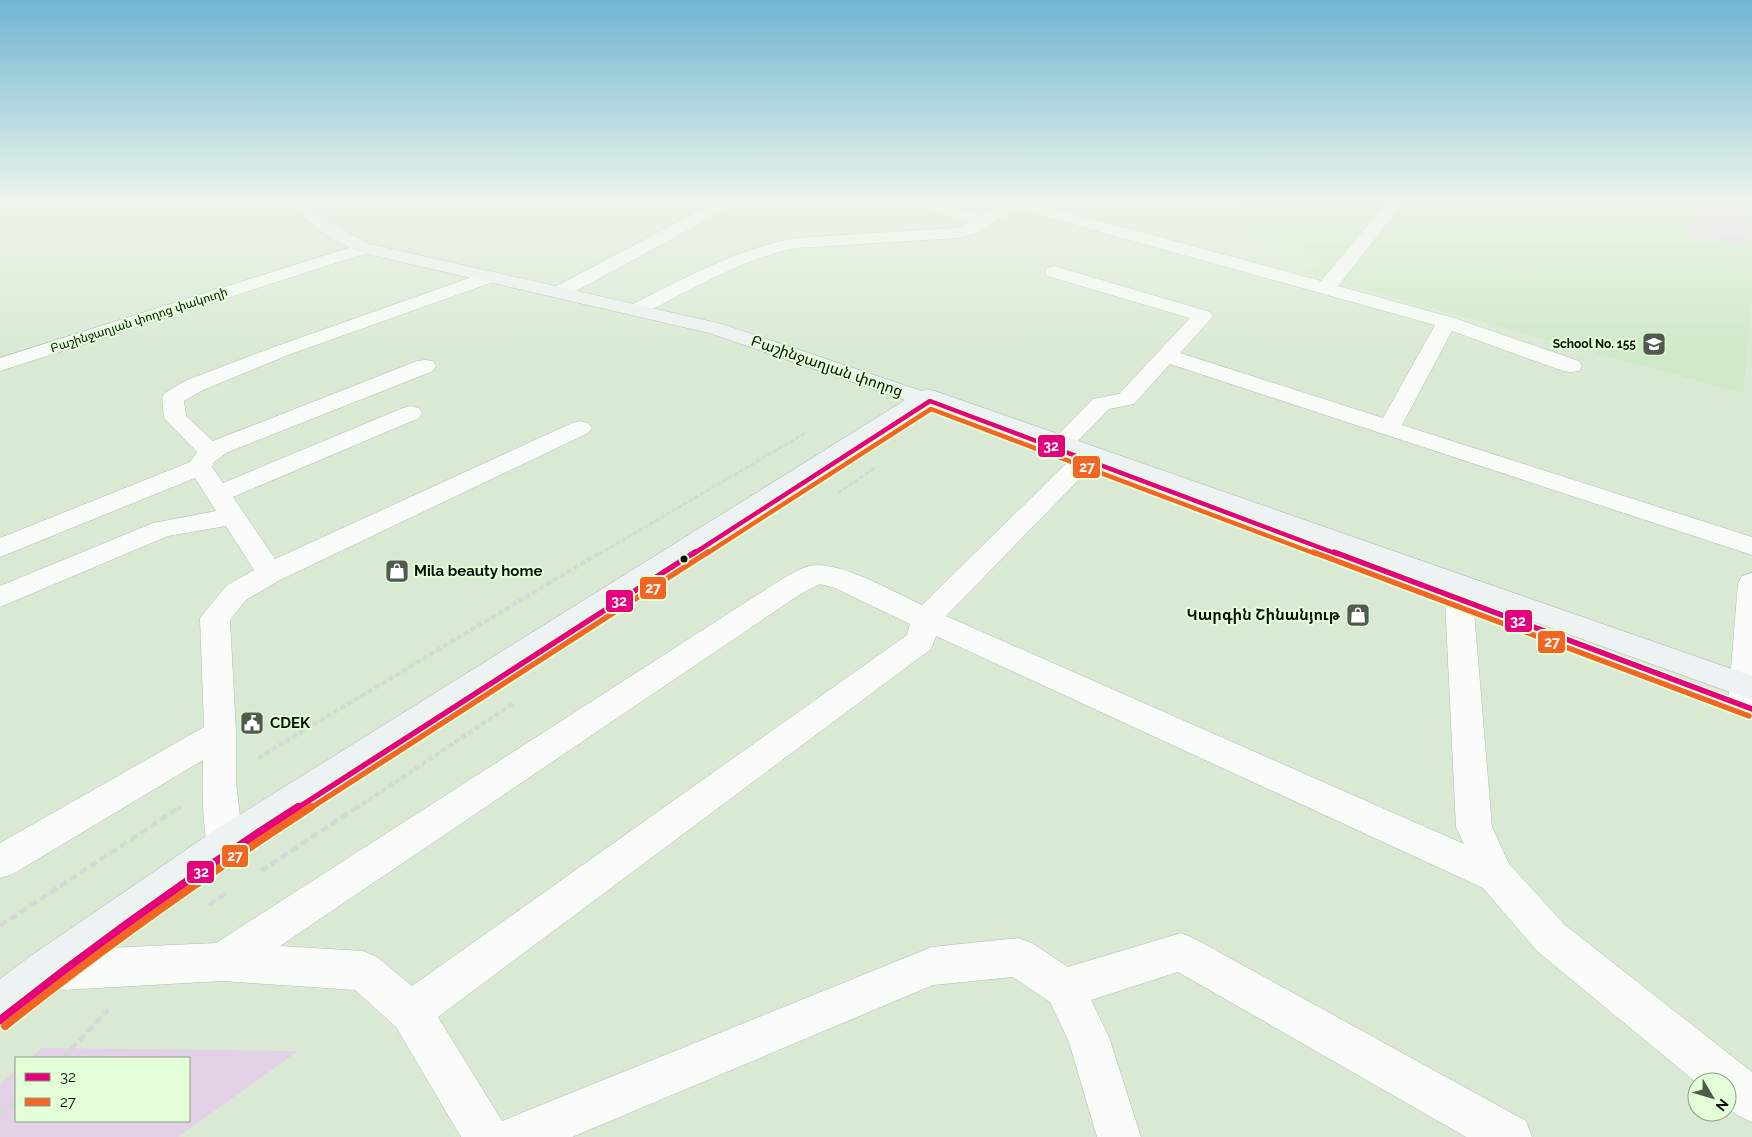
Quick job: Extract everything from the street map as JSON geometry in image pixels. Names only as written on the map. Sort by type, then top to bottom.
[{"type":"main road","name":"Բաշինջաղյան փողոց","points":[[390,254],[715,328],[928,398],[1748,697]]},
{"type":"main road","points":[[0,1005],[42,971],[225,849],[928,398]]},
{"type":"main road","name":"Բաշինջաղյան փողոց","points":[[1074,452],[1459,599],[1748,697]]},
{"type":"main road","points":[[0,1020],[63,970],[225,849]]},
{"type":"street","name":"Բաշինջաղյան փողոց փակուղի","points":[[0,365],[345,254]]},
{"type":"street","points":[[560,292],[631,254]]},
{"type":"street","points":[[638,309],[752,254]]},
{"type":"street","points":[[1204,254],[1447,322],[1571,366]]},
{"type":"street","points":[[1326,288],[1354,254]]},
{"type":"street","points":[[411,1012],[920,641],[926,619],[1074,452],[1101,404],[1126,399],[1203,316],[1054,272]]},
{"type":"street","points":[[270,573],[226,505],[205,460],[175,418],[173,398],[194,385],[281,351],[489,277]]},
{"type":"street","points":[[1389,428],[1447,322]]},
{"type":"street","points":[[1167,356],[1752,546]]},
{"type":"street","points":[[0,548],[425,366]]},
{"type":"street","points":[[0,597],[162,529],[226,505],[410,413]]},
{"type":"street","points":[[225,849],[219,781],[220,733],[215,618],[236,593],[270,573],[580,428]]},
{"type":"street","points":[[222,962],[792,586],[817,574],[843,580],[1496,876]]},
{"type":"street","points":[[1748,697],[1752,584]]},
{"type":"street","points":[[1459,599],[1474,827],[1496,876],[1550,938],[1752,1100]]},
{"type":"street","points":[[0,862],[220,733]]},
{"type":"street","points":[[1064,988],[1181,952],[1510,1137]]},
{"type":"street","points":[[518,1137],[932,966],[1018,957],[1064,988],[1088,1037],[1119,1137]]},
{"type":"street","points":[[63,970],[222,962],[362,971],[411,1012],[486,1137]]},
{"type":"path","points":[[0,926],[219,781],[658,518],[816,427]]},
{"type":"path","points":[[833,496],[884,462]]},
{"type":"path","points":[[257,873],[466,737],[520,699]]},
{"type":"path","points":[[207,906],[232,890]]},
{"type":"path","points":[[64,1057],[146,966]]},
{"type":"path","points":[[0,1115],[15,1101]]},
{"type":"shaded area","points":[[1321,254],[1752,254],[1752,294],[1743,393],[1306,274],[1324,255]]},
{"type":"shaded area","points":[[42,1048],[298,1051],[178,1137],[0,1137],[0,1085],[15,1071],[15,1122],[190,1122],[190,1057],[31,1057]]},
{"type":"transit line","name":"32","points":[[0,1020],[63,970],[230,851],[930,401],[1752,709]]},
{"type":"transit line","name":"27","points":[[5,1026],[68,976],[234,857],[931,409],[1749,716]]},
{"type":"place","name":"School No. 155","points":[[1654,344]]},
{"type":"place","name":"Mila beauty home","points":[[397,571]]},
{"type":"place","name":"Կարգին Շինանյութ","points":[[1358,615]]},
{"type":"place","name":"CDEK","points":[[252,723]]}]
